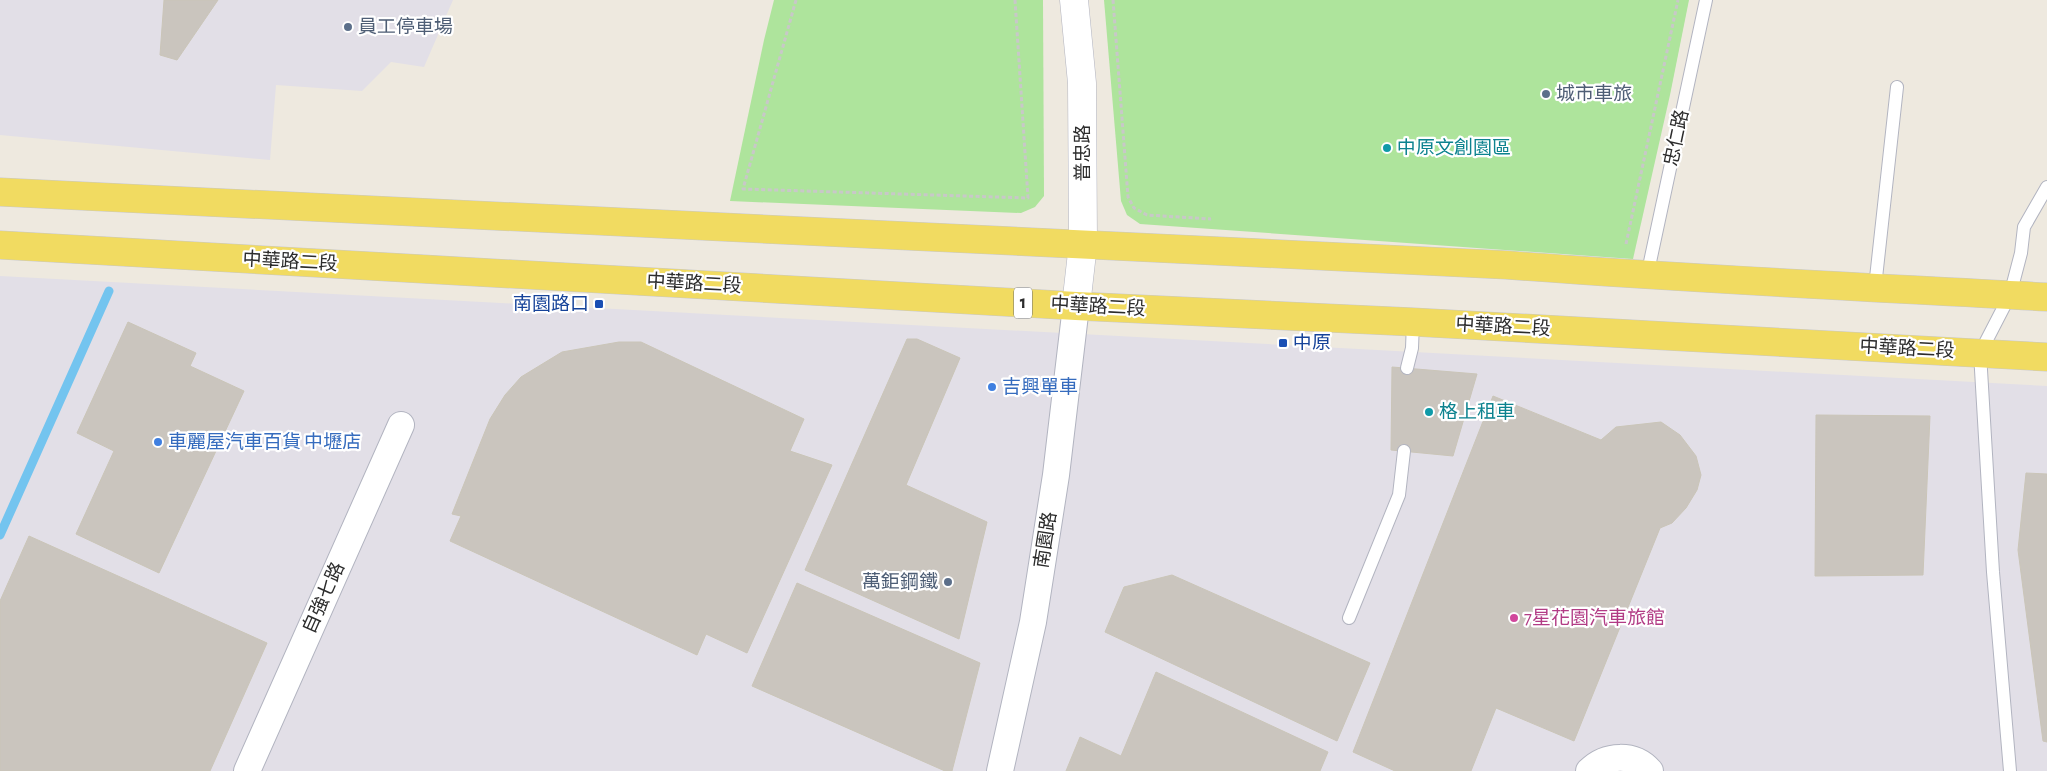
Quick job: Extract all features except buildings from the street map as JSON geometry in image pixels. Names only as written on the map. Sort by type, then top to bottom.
[{"type":"main road","points":[[0,192],[1507,265],[1647,276],[1875,287],[2047,298]]},
{"type":"main road","name":"中華路二段","points":[[0,245],[1076,306],[1413,322],[2047,357]]},
{"type":"street","name":"普忠路","points":[[1074,0],[1082,84],[1083,244],[1076,306]]},
{"type":"street","name":"南園路","points":[[1000,771],[1035,613],[1056,475],[1076,306]]},
{"type":"street","name":"自強七路","points":[[247,771],[401,425]]},
{"type":"street","points":[[1589,771],[1595,765],[1608,759],[1622,757],[1635,760],[1650,771]]},
{"type":"lane","name":"忠仁路","points":[[1647,276],[1706,0]]},
{"type":"lane","points":[[1875,287],[1897,87]]},
{"type":"lane","points":[[2010,771],[1993,572],[1980,353],[2010,295],[2022,253],[2024,227],[2047,187]]},
{"type":"lane","points":[[1407,368],[1412,348],[1413,322]]},
{"type":"lane","points":[[1349,618],[1399,495],[1404,451]]},
{"type":"path","points":[[796,0],[743,189],[1028,198],[1015,0]]},
{"type":"path","points":[[1113,0],[1128,197],[1134,208],[1147,215],[1217,220]]},
{"type":"path","points":[[1626,247],[1678,0]]},
{"type":"shaded area","points":[[0,0],[453,0],[424,67],[391,62],[362,91],[276,85],[270,160],[0,135]]},
{"type":"shaded area","points":[[0,276],[2047,386],[2047,771],[0,771]]},
{"type":"green space","points":[[774,0],[1043,0],[1044,196],[1035,207],[1021,213],[730,201]]},
{"type":"green space","name":"中原文創園區","points":[[1104,0],[1689,0],[1670,95],[1633,259],[1140,224],[1127,215],[1121,201]]},
{"type":"waterway","points":[[0,535],[109,291]]},
{"type":"place","name":"員工停車場","points":[[348,27]]},
{"type":"place","name":"城市車旅","points":[[1546,94]]},
{"type":"place","name":"中原文創園區","points":[[1387,148]]},
{"type":"place","name":"南園路口","points":[[599,304]]},
{"type":"place","name":"中原","points":[[1283,343]]},
{"type":"place","name":"吉興單車","points":[[992,387]]},
{"type":"place","name":"格上租車","points":[[1429,412]]},
{"type":"place","name":"車麗屋汽車百貨 中壢店","points":[[158,442]]},
{"type":"place","name":"萬鉅鋼鐵","points":[[948,582]]},
{"type":"place","name":"7星花園汽車旅館","points":[[1514,618]]}]
